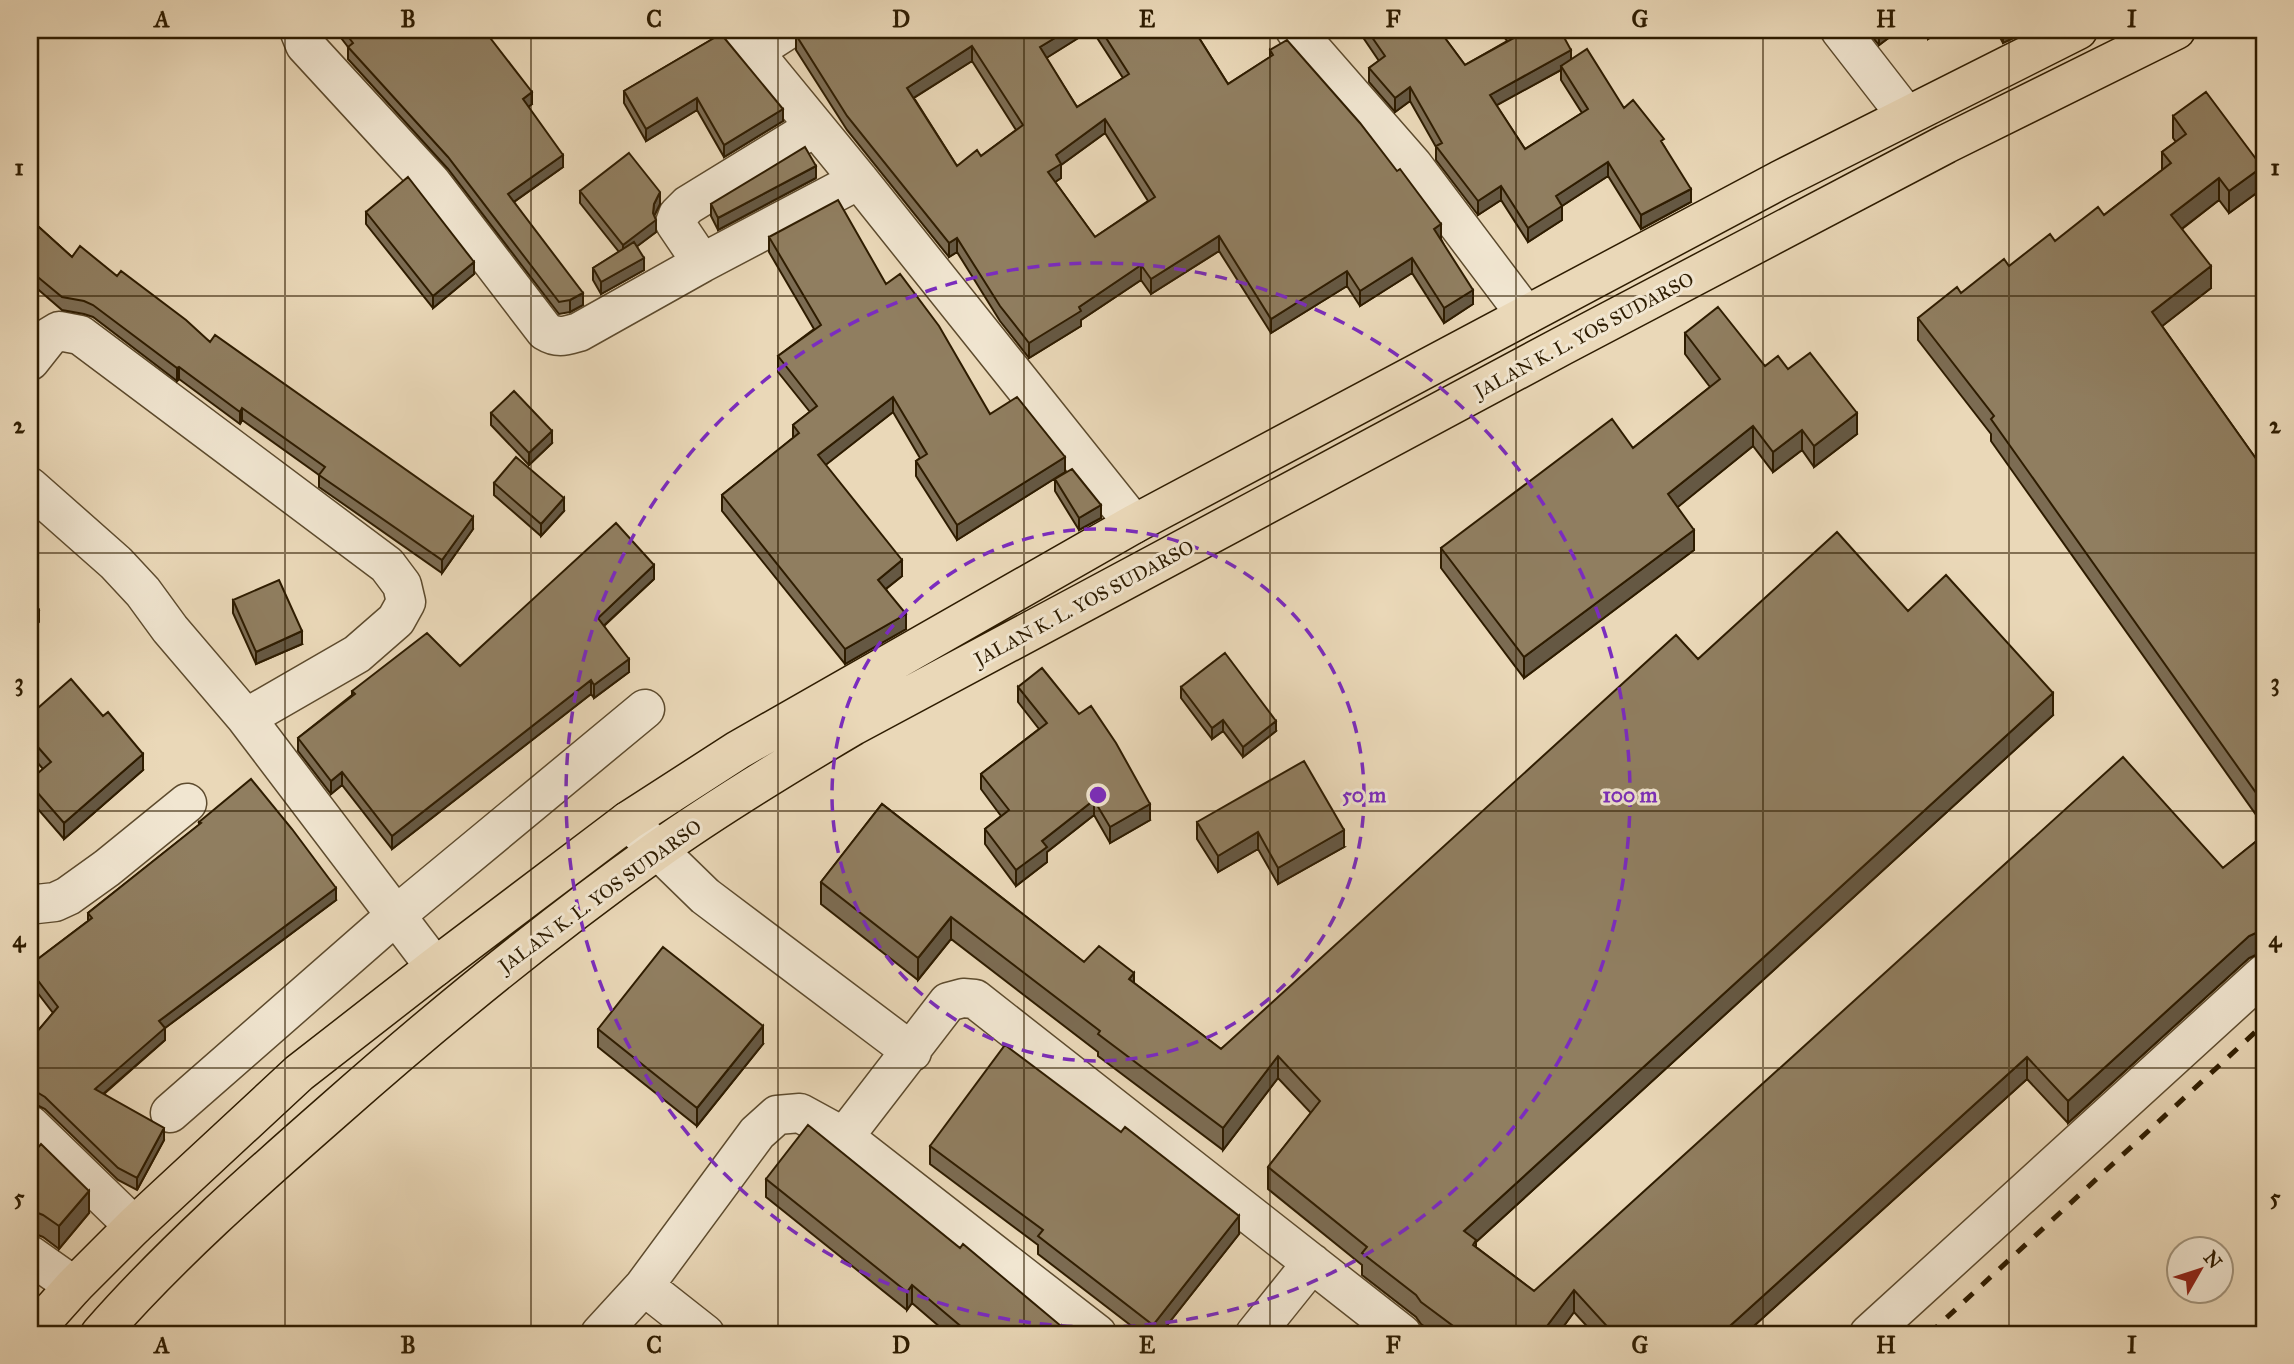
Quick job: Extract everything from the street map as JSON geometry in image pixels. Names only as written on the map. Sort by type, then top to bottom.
[{"type":"highway","points":[[43,1330],[123,1214],[435,967],[628,821],[774,729],[1134,524],[1906,115],[2078,30]]},
{"type":"highway","name":"JALAN K. L. YOS SUDARSO","points":[[100,1334],[207,1225],[462,999],[657,851],[799,758],[853,726],[1562,346],[1946,144],[2176,30]]},
{"type":"street","points":[[299,30],[305,45],[431,182],[545,331],[554,337],[579,332],[859,180]]},
{"type":"street","points":[[787,30],[745,41],[1134,524]]},
{"type":"street","points":[[1295,30],[1413,165],[1526,315]]},
{"type":"street","points":[[1840,30],[1906,115]]},
{"type":"street","points":[[702,263],[675,223],[678,215],[688,205],[815,127]]},
{"type":"street","points":[[30,361],[49,337],[59,331],[80,335],[387,565],[402,585],[406,601],[396,620],[357,654],[246,719]]},
{"type":"street","points":[[38,506],[116,563],[143,592],[170,629],[246,719],[435,967]]},
{"type":"street","points":[[170,1113],[395,916],[645,709]]},
{"type":"street","points":[[30,901],[37,904],[55,902],[68,895],[107,868],[187,803]]},
{"type":"street","points":[[628,821],[705,896],[912,1052]]},
{"type":"street","points":[[1869,1334],[2264,974]]},
{"type":"street","points":[[844,1137],[948,1002],[962,998],[975,999],[1402,1334]]},
{"type":"street","points":[[600,1334],[644,1286],[757,1133],[777,1115],[800,1113],[844,1137],[1097,1334]]},
{"type":"street","points":[[30,1125],[123,1214]]},
{"type":"street","points":[[30,1255],[74,1286]]},
{"type":"street","points":[[1255,1334],[1312,1263]]},
{"type":"street","points":[[644,1286],[705,1334]]},
{"type":"building","points":[[343,30],[484,30],[532,92],[523,99],[563,155],[508,194],[583,293],[559,302],[448,157],[348,47],[353,43]]},
{"type":"building","points":[[804,30],[1068,30],[1040,47],[1077,107],[1129,74],[1101,30],[1194,30],[1228,84],[1273,55],[1270,50],[1287,40],[1360,123],[1397,171],[1400,169],[1441,224],[1434,229],[1473,290],[1444,308],[1412,258],[1360,291],[1347,271],[1271,319],[1219,236],[1151,279],[1141,265],[1079,307],[1081,311],[1029,343],[1000,306],[957,238],[949,243],[847,116],[796,35]],"holes":[[[972,46],[1023,125],[981,156],[977,150],[957,166],[907,88]],[[1105,119],[1155,197],[1095,237],[1048,172],[1061,164],[1056,155]]]},
{"type":"building","points":[[1367,30],[1439,30],[1465,65],[1514,38],[1508,30],[1560,30],[1571,50],[1490,95],[1525,149],[1588,109],[1561,66],[1587,49],[1624,108],[1633,100],[1664,139],[1661,141],[1691,189],[1641,215],[1608,162],[1556,196],[1562,206],[1528,228],[1501,186],[1478,201],[1436,146],[1442,143],[1410,87],[1395,98],[1369,68],[1385,56]]},
{"type":"building","points":[[721,34],[783,109],[724,145],[697,98],[646,129],[624,91]]},
{"type":"building","points":[[2206,92],[2262,167],[2229,191],[2219,178],[2171,215],[2211,266],[2152,312],[2264,470],[2264,804],[1991,419],[1994,416],[1918,318],[1957,287],[1961,293],[2004,259],[2009,266],[2050,234],[2055,241],[2098,207],[2104,215],[2171,163],[2162,152],[2186,134],[2173,116]]},
{"type":"building","points":[[805,147],[816,166],[718,218],[711,204]]},
{"type":"building","points":[[629,153],[660,192],[654,204],[653,213],[656,220],[623,245],[580,191]]},
{"type":"building","points":[[408,177],[474,262],[433,296],[366,212]]},
{"type":"building","points":[[838,200],[886,284],[900,274],[939,326],[990,414],[1017,397],[1065,457],[957,525],[916,461],[927,454],[893,397],[818,455],[902,560],[878,580],[906,614],[845,649],[722,495],[799,433],[793,425],[817,406],[778,356],[821,325],[769,237]]},
{"type":"building","points":[[30,219],[72,257],[80,246],[117,276],[121,271],[186,320],[210,342],[215,335],[473,517],[442,560],[319,475],[325,467],[242,408],[240,412],[93,305],[62,297],[33,273],[30,276]]},
{"type":"building","points":[[634,242],[644,258],[601,282],[593,268]]},
{"type":"building","points":[[1718,307],[1765,366],[1778,356],[1788,369],[1810,353],[1857,413],[1814,446],[1802,430],[1773,452],[1753,426],[1668,494],[1694,530],[1524,657],[1441,548],[1612,419],[1633,448],[1720,379],[1685,333]]},
{"type":"building","points":[[514,391],[552,431],[529,453],[491,413]]},
{"type":"building","points":[[516,457],[564,498],[541,524],[494,483]]},
{"type":"building","points":[[1072,469],[1101,505],[1079,518],[1055,479]]},
{"type":"building","points":[[616,523],[654,565],[598,618],[629,659],[594,685],[591,680],[392,836],[342,772],[331,781],[298,738],[355,694],[352,691],[427,633],[460,666]]},
{"type":"building","points":[[1837,532],[1908,611],[1946,575],[2053,693],[1464,1231],[1476,1240],[1473,1245],[1534,1291],[2123,757],[2223,868],[2264,835],[2264,931],[2249,936],[2068,1101],[2027,1057],[1721,1334],[1614,1334],[1574,1290],[1541,1334],[1464,1334],[1362,1253],[1367,1247],[1268,1167],[1320,1101],[1278,1056],[1223,1128],[1098,1034],[1100,1031],[951,917],[918,958],[821,882],[882,804],[1084,962],[1099,946],[1134,973],[1129,979],[1221,1049],[1676,635],[1698,659]]},
{"type":"building","points":[[279,580],[302,631],[256,652],[233,600]]},
{"type":"building","points":[[30,598],[39,610],[30,617]]},
{"type":"building","points":[[1225,653],[1276,721],[1243,747],[1223,720],[1212,728],[1181,687]]},
{"type":"building","points":[[1042,668],[1079,714],[1091,706],[1116,743],[1150,804],[1110,827],[1094,800],[1042,841],[1047,847],[1016,870],[985,829],[1009,810],[981,774],[1047,723],[1018,687]]},
{"type":"building","points":[[71,679],[103,716],[108,712],[143,754],[64,823],[30,784],[30,780],[51,762],[30,738],[30,715]]},
{"type":"building","points":[[1304,761],[1344,830],[1278,868],[1258,832],[1218,856],[1197,822]]},
{"type":"building","points":[[251,779],[336,888],[159,1021],[165,1028],[95,1089],[164,1128],[137,1178],[118,1168],[45,1097],[35,1091],[30,1092],[30,1040],[58,1007],[30,970],[30,965],[92,918],[88,913],[201,823],[199,822]]},
{"type":"building","points":[[663,947],[763,1026],[697,1108],[598,1029]]},
{"type":"building","points":[[1005,1045],[1121,1132],[1125,1127],[1239,1216],[1153,1325],[1038,1236],[1043,1230],[930,1146]]},
{"type":"building","points":[[808,1125],[960,1248],[963,1244],[1061,1326],[1054,1334],[970,1334],[912,1285],[907,1292],[766,1179]]},
{"type":"building","points":[[41,1144],[89,1191],[59,1226],[43,1215],[30,1211],[30,1157]]},
{"type":"railway","points":[[1929,1334],[2264,1024]]}]
